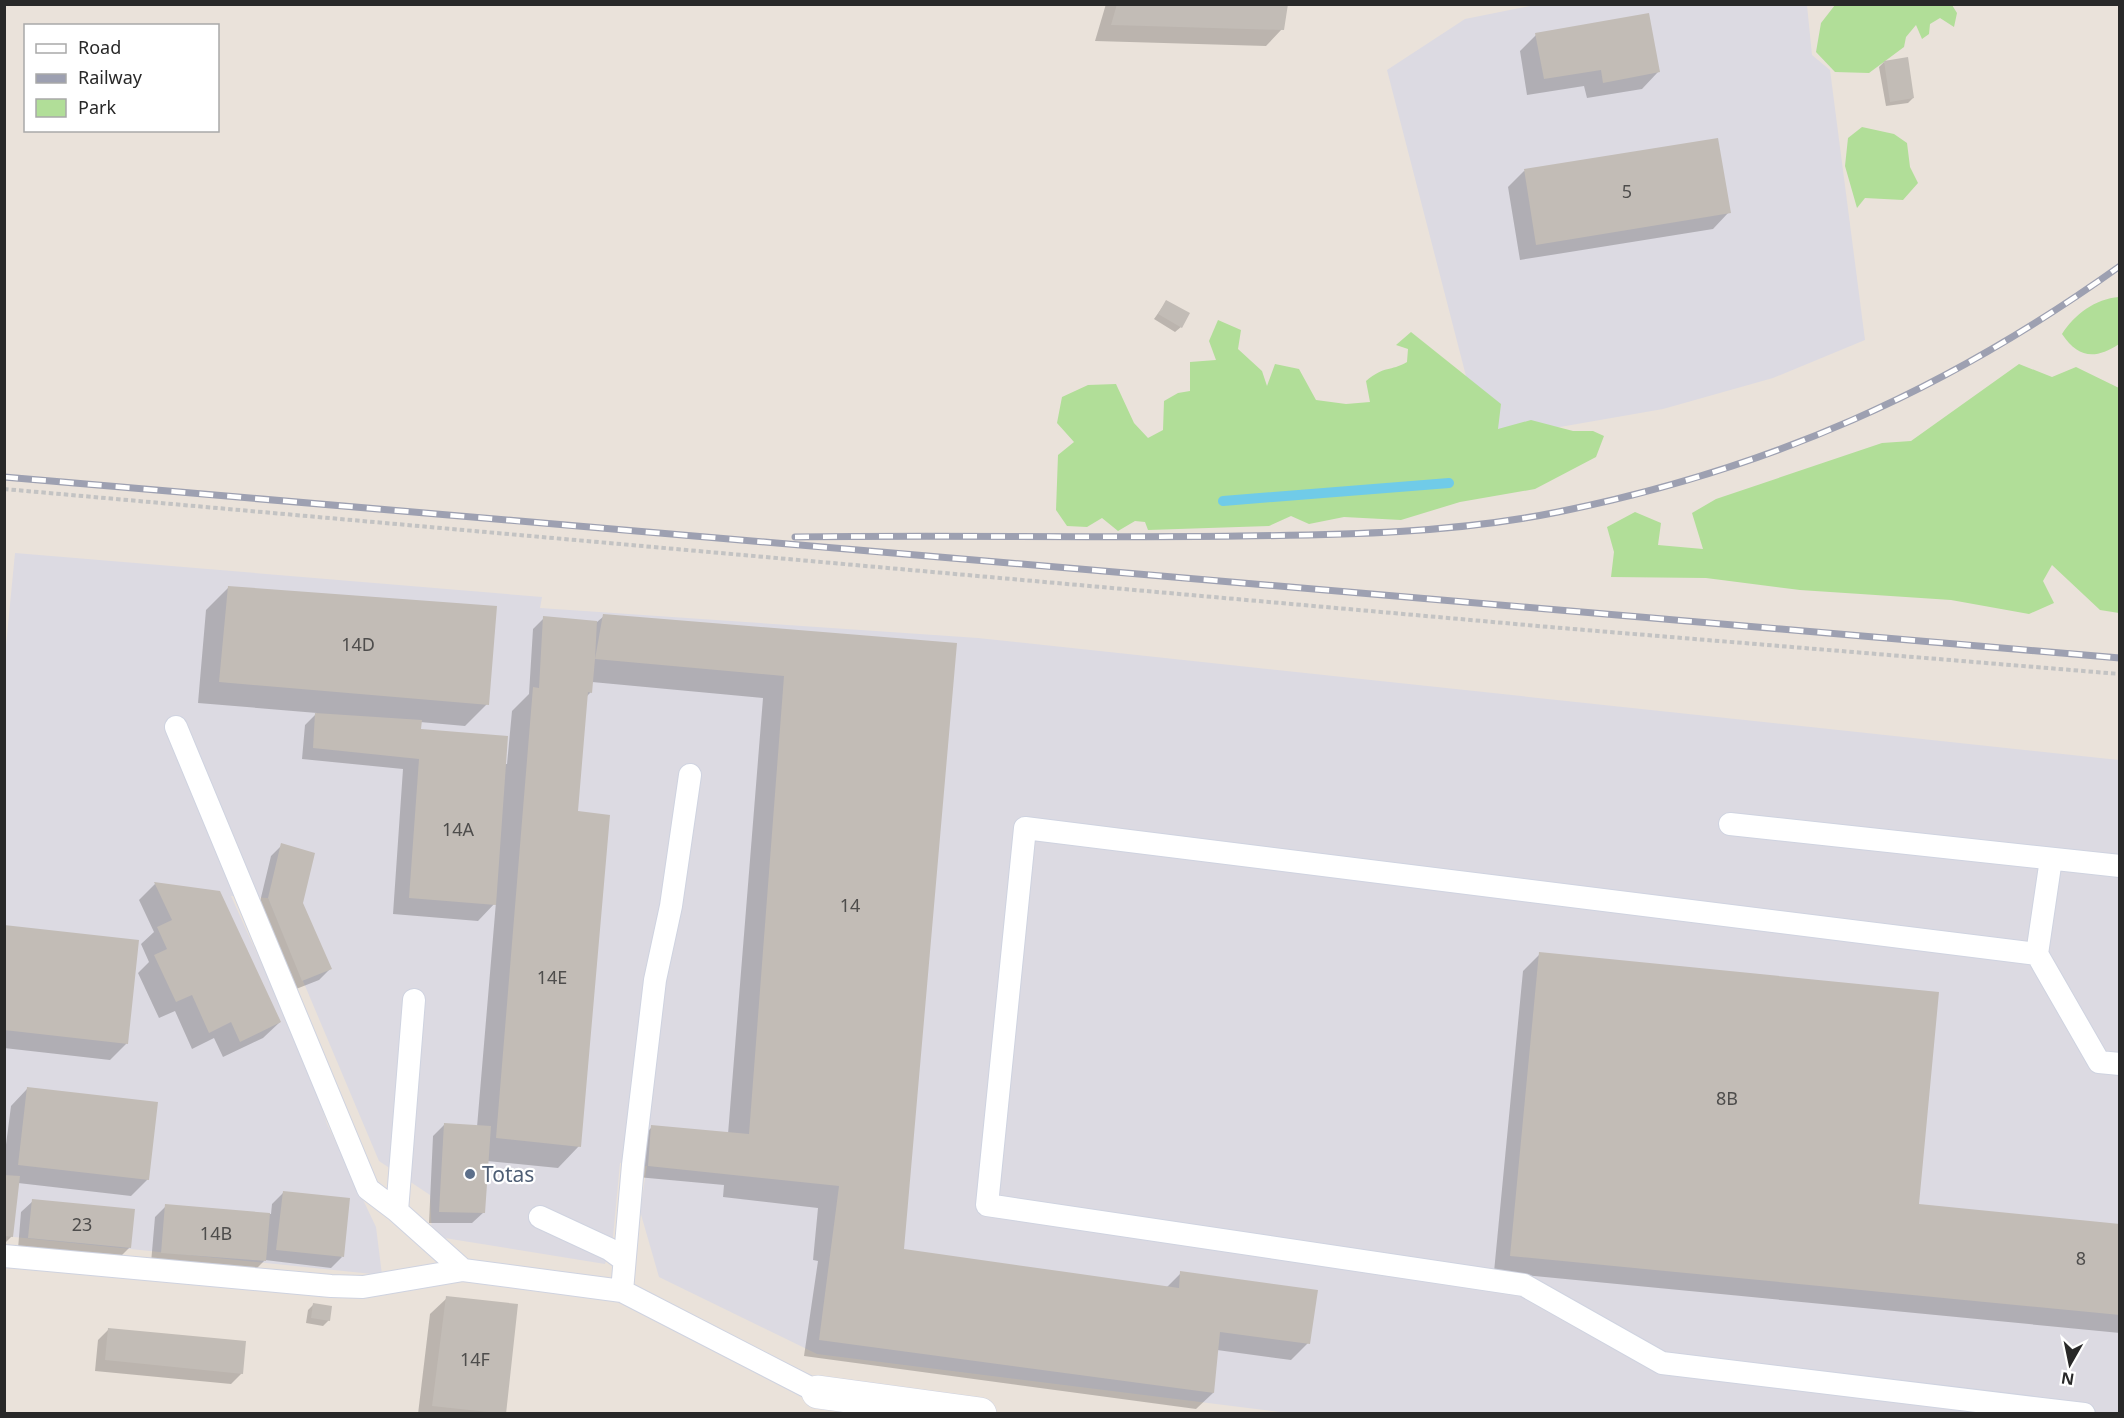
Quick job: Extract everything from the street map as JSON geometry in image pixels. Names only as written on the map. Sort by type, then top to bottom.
[{"type":"street","points":[[818,1392],[980,1413]]},
{"type":"lane","points":[[176,727],[368,1189],[397,1211],[463,1270]]},
{"type":"lane","points":[[622,1291],[633,1165],[655,980],[671,906],[690,775]]},
{"type":"lane","points":[[1730,824],[2120,866]]},
{"type":"lane","points":[[2037,954],[1025,828],[987,1205],[1524,1285],[1662,1363],[2084,1413]]},
{"type":"lane","points":[[2051,859],[2037,954],[2099,1062],[2120,1064]]},
{"type":"lane","points":[[397,1211],[414,1000]]},
{"type":"lane","points":[[540,1217],[609,1248],[624,1260]]},
{"type":"lane","points":[[4,1256],[363,1287],[463,1270],[622,1291],[818,1392]]},
{"type":"path","points":[[4,489],[1550,627],[2120,674]]},
{"type":"shaded area","points":[[1535,5],[1807,5],[1812,55],[1830,70],[1865,340],[1773,378],[1663,409],[1486,440],[1474,407],[1387,70],[1465,19]]},
{"type":"shaded area","points":[[15,553],[542,597],[540,608],[978,638],[2119,760],[2119,1413],[1295,1414],[817,1354],[659,1277],[640,1211],[647,1166],[620,1163],[613,1237],[605,1264],[432,1236],[430,1195],[379,1161],[268,898],[231,896],[310,1071],[327,1124],[376,1227],[382,1275],[5,1236],[4,666]]},
{"type":"green space","points":[[1835,5],[1952,5],[1957,13],[1954,27],[1940,18],[1930,24],[1929,34],[1922,39],[1916,25],[1906,37],[1904,47],[1869,73],[1835,72],[1816,52],[1821,23]]},
{"type":"green space","points":[[1862,127],[1894,134],[1907,143],[1910,167],[1918,183],[1903,200],[1865,198],[1857,208],[1845,166],[1848,138]]},
{"type":"green space","points":[[2119,297],[2119,344],[2102,353],[2088,354],[2074,348],[2068,342],[2062,334],[2079,314],[2094,304]]},
{"type":"green space","points":[[1218,320],[1241,330],[1238,349],[1262,371],[1267,386],[1275,364],[1299,369],[1316,400],[1346,404],[1370,402],[1366,381],[1378,373],[1407,362],[1408,349],[1396,345],[1411,332],[1501,404],[1498,429],[1531,420],[1573,431],[1593,431],[1604,436],[1596,457],[1535,489],[1460,502],[1401,520],[1344,517],[1309,524],[1291,516],[1269,526],[1148,530],[1145,522],[1135,521],[1118,531],[1102,518],[1087,527],[1067,526],[1056,510],[1058,455],[1074,442],[1057,423],[1062,397],[1088,385],[1116,384],[1134,423],[1148,438],[1163,430],[1164,401],[1178,393],[1190,391],[1190,362],[1216,360],[1209,341]]},
{"type":"green space","points":[[2019,364],[2052,377],[2076,367],[2119,388],[2119,613],[2100,610],[2052,565],[2043,581],[2054,603],[2029,614],[1951,600],[1800,590],[1706,578],[1611,577],[1614,552],[1607,527],[1635,512],[1661,523],[1658,545],[1703,549],[1692,513],[1716,499],[1882,443],[1911,441]]},
{"type":"building","points":[[1117,4],[1288,4],[1284,30],[1111,25]]},
{"type":"building","points":[[1649,13],[1660,72],[1603,83],[1601,70],[1544,79],[1535,33]]},
{"type":"building","points":[[1908,57],[1914,98],[1890,102],[1884,61]]},
{"type":"building","points":[[1718,138],[1731,213],[1536,245],[1524,169]]},
{"type":"building","points":[[1166,300],[1190,313],[1182,328],[1158,314]]},
{"type":"building","points":[[228,586],[497,606],[489,705],[219,682]]},
{"type":"building","points":[[603,614],[957,643],[904,1249],[1179,1288],[1180,1271],[1318,1290],[1310,1344],[1220,1332],[1214,1393],[819,1340],[839,1186],[648,1166],[651,1125],[749,1134],[784,676],[595,659]]},
{"type":"building","points":[[543,616],[597,621],[592,693],[588,692],[578,811],[610,815],[581,1147],[496,1138],[533,687],[539,688]]},
{"type":"building","points":[[315,713],[422,720],[421,729],[508,736],[496,905],[409,898],[419,759],[313,748]]},
{"type":"building","points":[[281,843],[315,853],[303,903],[332,969],[302,981],[268,898]]},
{"type":"building","points":[[154,882],[220,891],[281,1022],[240,1042],[231,1022],[209,1033],[192,995],[176,1002],[154,955],[167,949],[157,927],[172,920]]},
{"type":"building","points":[[4,925],[139,940],[128,1044],[4,1030]]},
{"type":"building","points":[[1539,952],[1939,992],[1919,1204],[2120,1224],[2120,1315],[1510,1256]]},
{"type":"building","points":[[27,1087],[158,1102],[149,1180],[18,1165]]},
{"type":"building","points":[[444,1123],[491,1126],[485,1213],[439,1212]]},
{"type":"building","points":[[4,1175],[20,1176],[13,1237],[4,1236]]},
{"type":"building","points":[[283,1191],[350,1198],[344,1257],[276,1250]]},
{"type":"building","points":[[32,1199],[135,1209],[131,1248],[28,1238]]},
{"type":"building","points":[[165,1204],[270,1213],[266,1261],[161,1253]]},
{"type":"building","points":[[446,1296],[518,1304],[506,1414],[432,1406]]},
{"type":"building","points":[[313,1303],[332,1306],[330,1321],[311,1318]]},
{"type":"building","points":[[108,1328],[246,1341],[243,1374],[105,1360]]},
{"type":"waterway","points":[[1223,501],[1449,483]]},
{"type":"railway","points":[[795,537],[1184,537],[1359,534],[1439,529],[1558,512],[1636,494],[1710,473],[1852,420],[1988,352],[2120,266]]},
{"type":"railway","points":[[4,477],[2120,658]]},
{"type":"place","name":"Totas","points":[[470,1174]]}]
